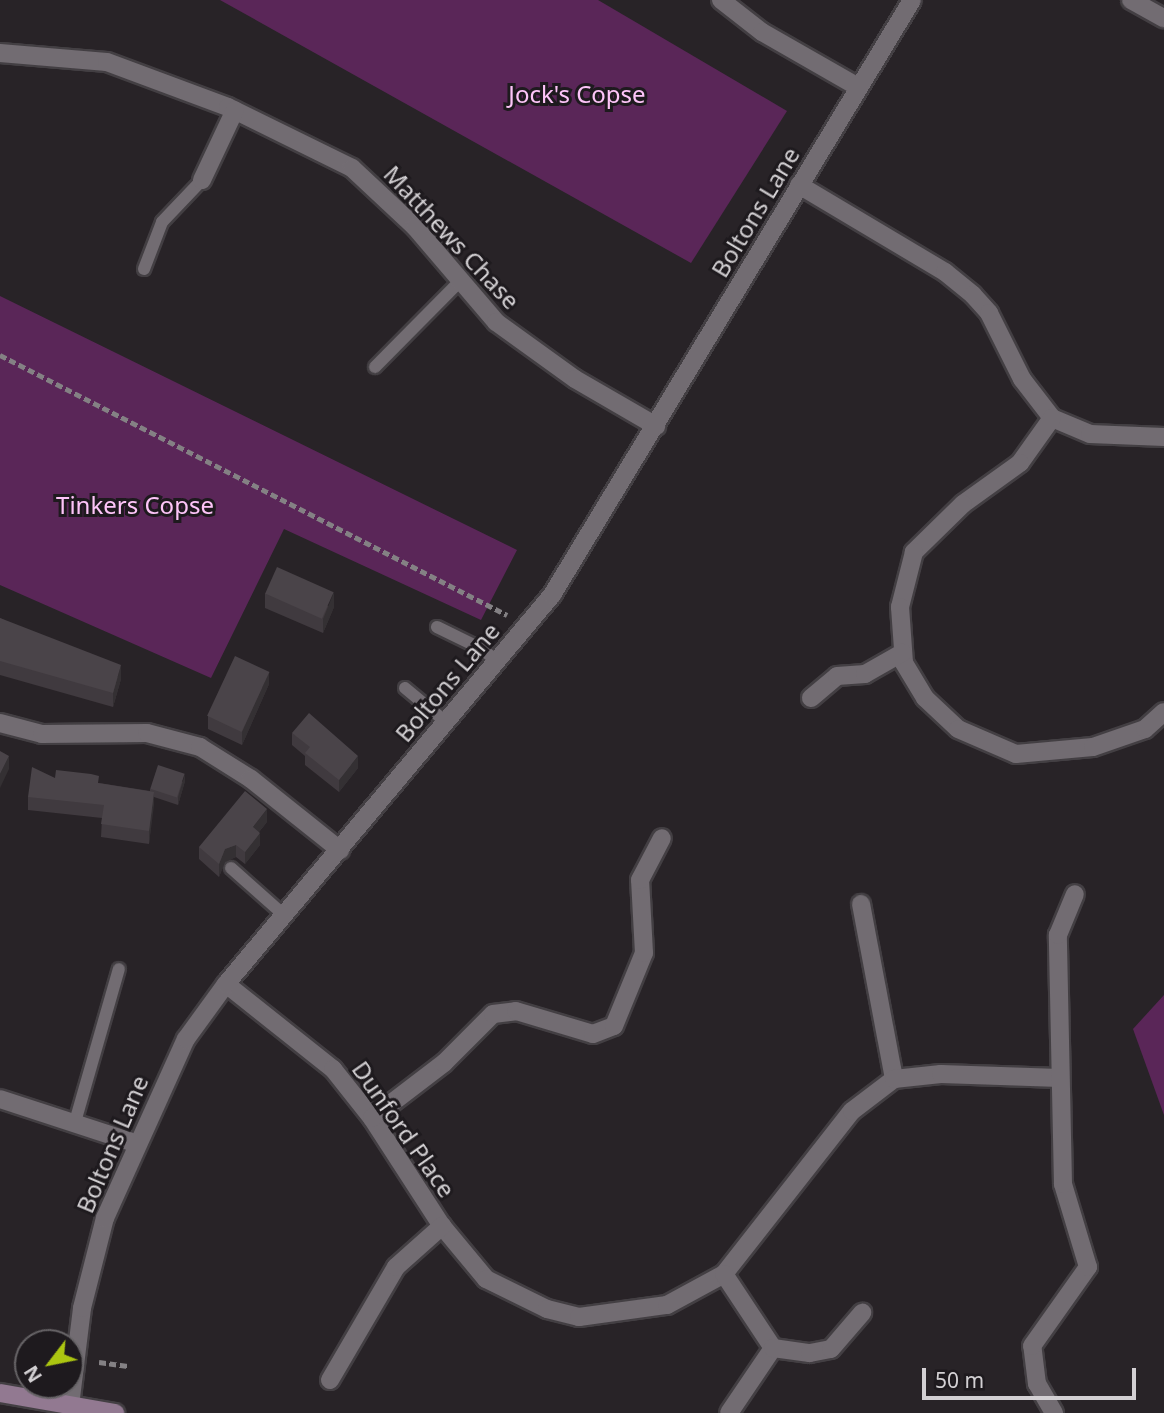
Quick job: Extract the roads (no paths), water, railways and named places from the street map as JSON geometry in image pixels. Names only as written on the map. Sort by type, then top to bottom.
[{"type":"street","points":[[721,0],[762,32],[858,87]]},
{"type":"street","name":"Boltons Lane","points":[[70,1405],[92,1270],[105,1218],[135,1143],[181,1049],[226,984],[552,595],[912,0]]},
{"type":"street","points":[[1131,0],[1164,18]]},
{"type":"street","name":"Matthews Chase","points":[[0,53],[107,62],[235,110],[352,168],[415,227],[496,322],[524,345],[656,426]]},
{"type":"street","points":[[202,180],[235,110]]},
{"type":"street","points":[[799,185],[944,272],[973,295],[989,313],[1022,379],[1052,418],[1090,434],[1164,437]]},
{"type":"street","points":[[1052,418],[1020,463],[963,504],[914,552],[900,607],[902,653],[913,680],[938,712],[958,729],[1016,754],[1093,747],[1145,729],[1164,712]]},
{"type":"street","points":[[811,698],[837,676],[865,674],[902,653]]},
{"type":"street","points":[[0,723],[42,734],[147,733],[200,747],[251,779],[340,850]]},
{"type":"street","points":[[372,1118],[444,1063],[493,1014],[516,1011],[593,1034],[614,1026],[644,953],[640,880],[662,838]]},
{"type":"street","points":[[1054,1413],[1037,1384],[1032,1346],[1088,1267],[1063,1192],[1058,935],[1075,894]]},
{"type":"street","points":[[861,905],[894,1079],[941,1074],[1060,1078]]},
{"type":"street","name":"Dunford Place","points":[[226,984],[333,1069],[372,1118],[442,1226],[486,1279],[547,1309],[579,1317],[667,1306],[724,1274],[852,1111],[894,1079]]},
{"type":"street","points":[[0,1099],[135,1143]]},
{"type":"street","name":"Dunford Place","points":[[330,1380],[396,1268],[442,1226]]},
{"type":"street","points":[[724,1274],[773,1348],[810,1353],[831,1349],[862,1312]]},
{"type":"street","points":[[729,1413],[773,1348]]},
{"type":"street","points":[[0,1393],[115,1413]]},
{"type":"lane","points":[[144,269],[162,222],[202,180]]},
{"type":"lane","points":[[374,367],[461,281]]},
{"type":"lane","points":[[437,627],[480,648],[497,661]]},
{"type":"lane","points":[[405,688],[446,722]]},
{"type":"lane","points":[[231,868],[284,915]]},
{"type":"lane","points":[[75,1122],[119,969]]},
{"type":"park label","name":"Jock's Copse","points":[[577,94]]},
{"type":"park label","name":"Tinkers Copse","points":[[135,505]]}]
